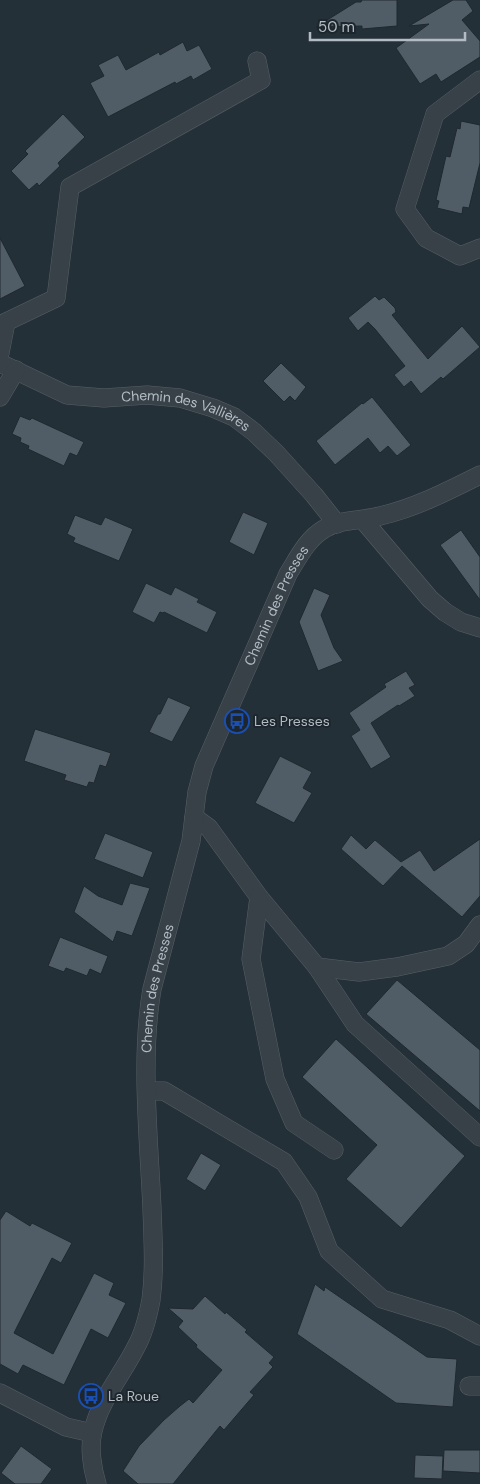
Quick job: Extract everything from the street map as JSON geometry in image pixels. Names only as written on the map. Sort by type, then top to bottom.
[{"type":"street","points":[[0,353],[6,322],[56,298],[70,187],[262,80],[257,61]]},
{"type":"street","points":[[480,80],[436,114],[405,209],[426,238],[460,256],[480,248]]},
{"type":"street","points":[[0,397],[8,366]]},
{"type":"street","name":"Chemin des Vallières","points":[[8,366],[66,395],[104,398],[147,395],[180,398],[234,417],[254,432],[276,453],[337,524]]},
{"type":"street","name":"Chemin des Presses","points":[[97,1484],[92,1455],[92,1433],[104,1402],[136,1347],[146,1324],[151,1300],[153,1253],[147,1031],[152,989],[191,840],[197,792],[204,766],[288,574],[312,538],[324,529],[337,524],[363,520],[402,510],[480,475]]},
{"type":"street","points":[[363,520],[424,592],[444,612],[461,622],[480,628]]},
{"type":"street","points":[[194,817],[208,828],[259,897],[317,967],[355,1024],[480,1137]]},
{"type":"street","points":[[259,897],[251,959],[275,1079],[294,1123],[334,1150]]},
{"type":"street","points":[[317,967],[359,972],[398,967],[448,956],[466,944],[480,925]]},
{"type":"street","points":[[148,1091],[164,1091],[284,1162],[308,1197],[329,1251],[382,1299],[450,1320],[480,1336]]},
{"type":"street","points":[[0,1393],[66,1427],[92,1433]]},
{"type":"building","points":[[362,0],[397,0],[397,26],[362,29],[362,26],[316,27],[356,2],[361,2]]},
{"type":"building","points":[[453,0],[466,0],[473,11],[462,20],[480,41],[480,57],[441,82],[436,74],[420,84],[396,48],[429,24],[409,26]]},
{"type":"building","points":[[183,42],[187,51],[199,45],[212,69],[193,80],[191,76],[176,84],[175,82],[108,117],[90,83],[104,76],[98,65],[118,55],[126,70],[159,52],[160,55]]},
{"type":"building","points":[[63,114],[85,137],[58,163],[60,166],[39,186],[37,183],[29,190],[11,171],[28,154],[25,151]]},
{"type":"building","points":[[461,121],[480,125],[480,163],[469,208],[463,207],[462,214],[437,208],[439,201],[436,200],[446,156],[450,157],[457,128],[460,129]]},
{"type":"building","points":[[0,238],[25,286],[0,299]]},
{"type":"building","points":[[375,296],[379,300],[384,297],[395,308],[396,312],[392,315],[428,359],[462,326],[480,347],[443,379],[441,377],[421,394],[411,381],[404,387],[394,375],[405,366],[375,329],[368,322],[358,331],[348,318]]},
{"type":"building","points":[[281,363],[306,387],[295,401],[290,396],[284,402],[263,381]]},
{"type":"building","points":[[372,397],[411,445],[397,456],[388,446],[380,453],[368,438],[335,465],[316,441]]},
{"type":"building","points":[[20,416],[30,420],[32,418],[84,442],[77,456],[70,453],[64,466],[28,449],[29,446],[20,442],[21,438],[12,434]]},
{"type":"building","points":[[243,512],[268,523],[254,555],[229,542]]},
{"type":"building","points":[[75,515],[101,525],[105,517],[133,529],[119,561],[73,542],[75,538],[67,534]]},
{"type":"building","points":[[461,530],[480,557],[480,600],[440,545]]},
{"type":"building","points":[[146,583],[171,595],[175,587],[199,599],[197,602],[217,612],[207,633],[164,612],[160,612],[154,623],[132,612]]},
{"type":"building","points":[[314,588],[330,595],[321,615],[334,648],[343,661],[318,671],[299,622]]},
{"type":"building","points":[[406,671],[415,685],[409,688],[415,696],[371,723],[391,757],[371,769],[351,736],[360,730],[349,713],[386,687],[384,684]]},
{"type":"building","points":[[168,697],[191,707],[172,742],[149,732]]},
{"type":"building","points":[[35,729],[111,753],[106,767],[100,765],[94,783],[89,782],[87,787],[64,780],[66,775],[24,761]]},
{"type":"building","points":[[280,756],[312,772],[303,788],[312,793],[294,823],[255,803]]},
{"type":"building","points":[[105,833],[153,852],[143,878],[94,859]]},
{"type":"building","points":[[351,835],[366,849],[375,840],[401,862],[420,850],[434,871],[480,839],[480,896],[462,917],[402,866],[383,886],[341,849]]},
{"type":"building","points":[[130,883],[150,888],[132,936],[117,931],[113,942],[74,912],[84,886],[98,896],[122,905]]},
{"type":"building","points":[[60,937],[108,956],[101,974],[90,969],[87,976],[66,968],[64,972],[48,966]]},
{"type":"building","points":[[397,980],[480,1050],[480,1111],[366,1014]]},
{"type":"building","points":[[336,1039],[465,1156],[401,1228],[346,1179],[377,1145],[302,1077]]},
{"type":"building","points":[[201,1153],[221,1165],[205,1191],[186,1179]]},
{"type":"building","points":[[6,1211],[30,1226],[32,1223],[72,1243],[61,1263],[52,1258],[14,1333],[53,1354],[94,1273],[114,1283],[109,1295],[126,1303],[108,1338],[91,1329],[64,1385],[23,1365],[18,1374],[0,1364],[0,1220]]},
{"type":"building","points":[[315,1284],[324,1291],[325,1287],[427,1357],[457,1359],[453,1407],[396,1403],[297,1334]]},
{"type":"building","points":[[205,1296],[247,1330],[245,1332],[274,1357],[269,1363],[273,1367],[250,1392],[254,1395],[224,1430],[220,1426],[173,1484],[138,1484],[123,1471],[139,1446],[180,1406],[189,1399],[193,1403],[222,1370],[196,1347],[197,1345],[178,1327],[183,1321],[168,1308],[193,1309]]},
{"type":"building","points":[[21,1446],[52,1469],[41,1484],[15,1484],[1,1473]]},
{"type":"building","points":[[444,1450],[480,1450],[480,1473],[443,1471]]},
{"type":"building","points":[[415,1455],[443,1456],[442,1479],[414,1478]]},
{"type":"place","name":"Les Presses","points":[[237,721]]},
{"type":"place","name":"La Roue","points":[[91,1396]]}]
